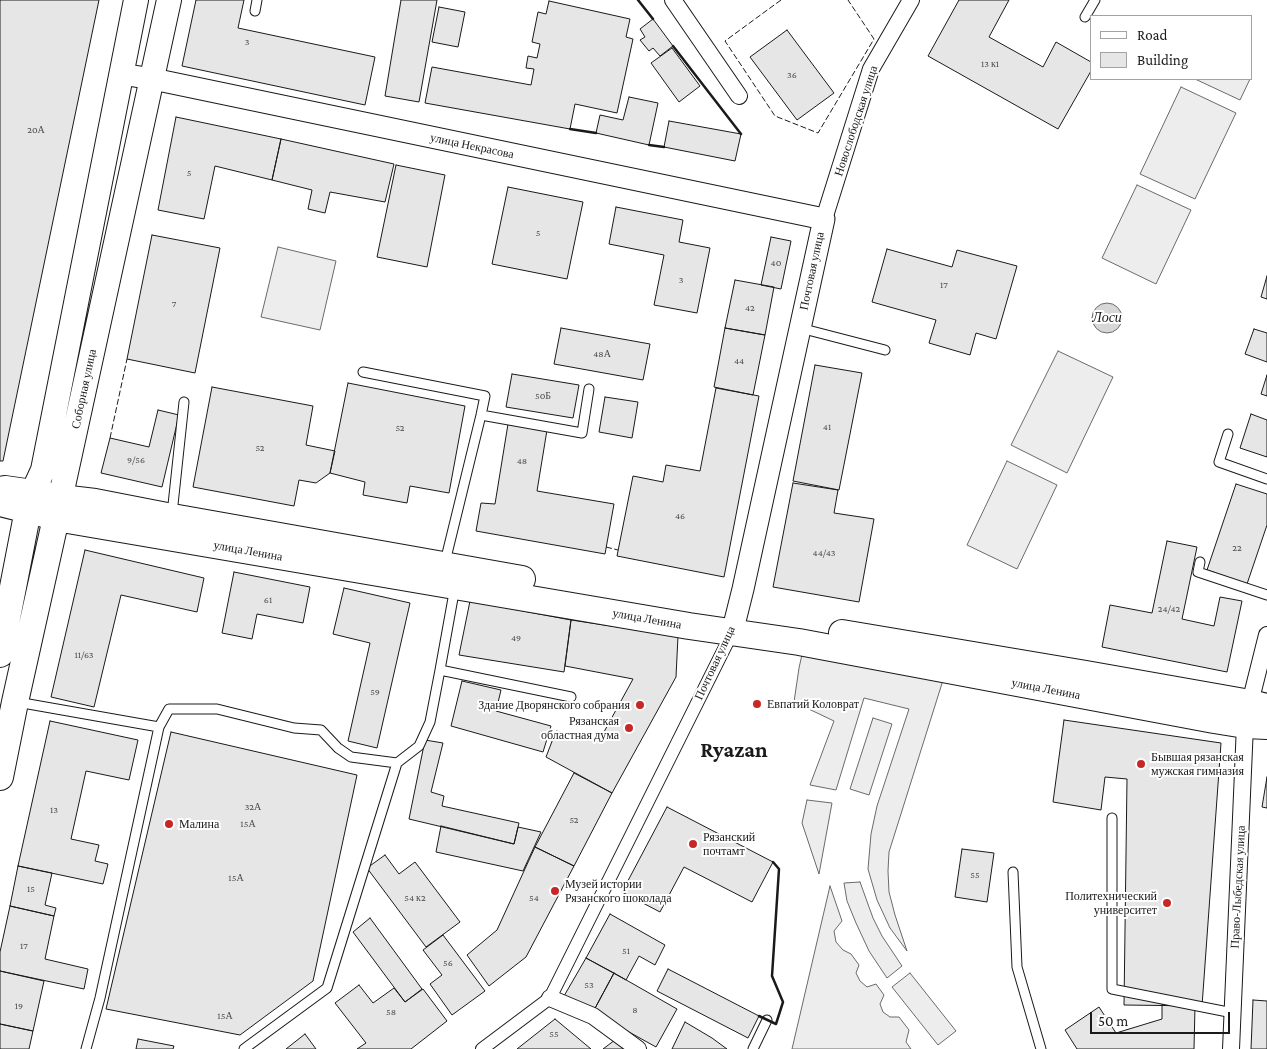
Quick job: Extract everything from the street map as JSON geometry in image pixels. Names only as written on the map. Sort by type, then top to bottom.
[{"type":"main road","name":"Соборная улица","points":[[0,654],[30,501],[43,470],[136,0]]},
{"type":"main road","name":"Соборная улица","points":[[0,777],[169,0]]},
{"type":"main road","points":[[0,489],[5,488],[30,501]]},
{"type":"main road","points":[[0,504],[30,501]]},
{"type":"main road","name":"улица Ленина","points":[[30,501],[58,508],[450,575]]},
{"type":"main road","name":"улица Ленина","points":[[58,508],[95,502],[690,626],[734,624],[799,642],[1257,715]]},
{"type":"street","points":[[673,0],[739,96]]},
{"type":"street","name":"Новослободская улица","points":[[824,219],[871,69],[911,0]]},
{"type":"street","name":"улица Некрасова","points":[[121,74],[153,79],[824,219]]},
{"type":"street","name":"Почтовая улица","points":[[482,1049],[550,998],[734,624],[824,219]]},
{"type":"street","name":"Право-Лыбедская улица","points":[[1231,1049],[1232,1014],[1257,715],[1267,635]]},
{"type":"street","points":[[550,998],[593,1016],[638,1049]]},
{"type":"lane","points":[[255,11],[257,0]]},
{"type":"lane","points":[[1085,17],[1095,0]]},
{"type":"lane","points":[[800,328],[885,350]]},
{"type":"lane","points":[[244,1049],[327,988],[397,763],[419,746],[430,722],[440,670],[450,575],[484,396],[363,372]]},
{"type":"lane","points":[[481,415],[582,433],[589,390]]},
{"type":"lane","points":[[172,517],[184,402]]},
{"type":"lane","points":[[1228,434],[1219,462],[1267,479]]},
{"type":"lane","points":[[1200,562],[1198,572],[1267,595]]},
{"type":"lane","points":[[440,670],[572,698]]},
{"type":"lane","points":[[15,702],[159,727]]},
{"type":"lane","points":[[86,1049],[100,998],[159,727],[169,709],[218,709],[294,728],[320,730],[338,748],[351,757],[397,763]]},
{"type":"lane","points":[[1112,818],[1112,989],[1232,1014]]},
{"type":"lane","points":[[1013,872],[1016,967],[1041,1049]]},
{"type":"lane","points":[[753,1049],[767,1020]]},
{"type":"shaded area","points":[[1197,80],[1250,80],[1240,100]]},
{"type":"shaded area","points":[[1181,87],[1236,113],[1195,199],[1140,174]]},
{"type":"shaded area","points":[[1137,185],[1191,210],[1156,284],[1102,258]]},
{"type":"shaded area","points":[[278,247],[336,261],[320,330],[261,317]]},
{"type":"shaded area","points":[[1058,351],[1113,377],[1067,473],[1011,445]]},
{"type":"shaded area","points":[[1007,461],[1057,485],[1017,569],[967,545]]},
{"type":"shaded area","points":[[803,650],[944,677],[889,852],[889,892],[907,951],[890,928],[877,900],[868,869],[871,834],[877,806],[909,709],[864,698],[836,790],[810,785],[834,721],[794,702]]},
{"type":"shaded area","points":[[873,718],[892,724],[869,795],[850,789]]},
{"type":"shaded area","points":[[807,800],[832,803],[819,874],[802,823]]},
{"type":"shaded area","points":[[860,882],[873,918],[882,936],[902,966],[887,978],[869,951],[847,901],[844,883]]},
{"type":"shaded area","points":[[830,886],[842,921],[834,931],[836,942],[843,950],[851,954],[859,965],[856,973],[860,981],[867,987],[876,984],[884,995],[880,1004],[883,1012],[890,1017],[899,1017],[909,1030],[906,1042],[911,1049],[792,1049]]},
{"type":"shaded area","points":[[910,973],[956,1031],[938,1045],[892,987]]},
{"type":"water","name":"Лоси","points":[[1107,303],[1113,304],[1121,312],[1121,324],[1113,332],[1107,333],[1101,332],[1093,324],[1092,318],[1093,312],[1101,304]]},
{"type":"building","points":[[0,0],[99,0],[3,461],[0,461]]},
{"type":"building","points":[[196,0],[244,0],[238,28],[375,57],[365,105],[182,66]]},
{"type":"building","points":[[401,0],[437,0],[419,102],[385,96]]},
{"type":"building","points":[[959,0],[1009,0],[989,37],[1043,67],[1056,42],[1090,61],[1090,73],[1058,129],[928,56]]},
{"type":"building","points":[[549,1],[630,19],[626,37],[633,39],[617,113],[575,104],[570,129],[425,103],[432,67],[531,85],[534,69],[526,68],[528,56],[537,58],[540,44],[532,42],[538,12],[546,14]]},
{"type":"building","points":[[439,7],[465,12],[458,47],[432,42]]},
{"type":"building","points":[[653,19],[673,46],[660,56],[653,48],[649,51],[640,40],[645,37],[640,29]]},
{"type":"building","points":[[787,30],[834,93],[797,120],[750,57]]},
{"type":"building","points":[[672,48],[700,86],[679,102],[651,63]]},
{"type":"building","points":[[629,97],[658,103],[649,145],[596,133],[600,115],[623,120]]},
{"type":"building","points":[[176,117],[281,139],[272,180],[215,166],[204,219],[158,210]]},
{"type":"building","points":[[669,121],[741,134],[735,161],[664,147]]},
{"type":"building","points":[[281,139],[394,164],[385,202],[330,192],[325,213],[308,209],[312,190],[272,180]]},
{"type":"building","points":[[396,165],[445,175],[427,267],[377,257]]},
{"type":"building","points":[[508,187],[583,202],[567,279],[492,264]]},
{"type":"building","points":[[616,207],[683,220],[679,242],[710,248],[697,313],[654,305],[664,255],[609,244]]},
{"type":"building","points":[[152,235],[220,248],[195,373],[127,359]]},
{"type":"building","points":[[771,237],[791,241],[781,289],[761,285]]},
{"type":"building","points":[[887,249],[952,267],[957,250],[1017,266],[996,339],[976,333],[970,355],[929,343],[936,320],[872,302]]},
{"type":"building","points":[[1267,276],[1267,299],[1261,297]]},
{"type":"building","points":[[735,280],[774,287],[765,335],[725,328]]},
{"type":"building","points":[[561,328],[650,344],[643,380],[554,364]]},
{"type":"building","points":[[725,328],[765,335],[753,395],[714,387]]},
{"type":"building","points":[[1254,329],[1267,333],[1267,362],[1245,354]]},
{"type":"building","points":[[815,365],[862,373],[839,490],[793,481]]},
{"type":"building","points":[[512,374],[579,385],[573,418],[506,407]]},
{"type":"building","points":[[1267,375],[1267,396],[1261,394]]},
{"type":"building","points":[[348,383],[465,406],[449,493],[410,486],[407,503],[363,495],[365,482],[330,473]]},
{"type":"building","points":[[212,387],[313,406],[306,445],[335,451],[330,473],[316,483],[299,480],[294,506],[193,487]]},
{"type":"building","points":[[716,388],[759,396],[724,577],[617,556],[633,476],[663,482],[666,465],[700,471]]},
{"type":"building","points":[[605,397],[638,402],[632,438],[599,432]]},
{"type":"building","points":[[158,410],[179,415],[162,487],[101,473],[110,438],[149,447]]},
{"type":"building","points":[[1251,414],[1267,420],[1267,457],[1240,448]]},
{"type":"building","points":[[508,424],[547,430],[537,491],[614,504],[605,554],[476,531],[481,503],[495,504]]},
{"type":"building","points":[[793,483],[838,490],[834,513],[874,519],[859,602],[773,587]]},
{"type":"building","points":[[1236,484],[1267,494],[1267,525],[1247,584],[1207,570]]},
{"type":"building","points":[[1167,541],[1197,547],[1182,619],[1214,626],[1220,597],[1242,601],[1227,672],[1102,647],[1110,605],[1152,613]]},
{"type":"building","points":[[85,550],[204,578],[197,612],[121,595],[94,707],[51,697]]},
{"type":"building","points":[[234,572],[310,587],[303,623],[257,614],[252,639],[222,633]]},
{"type":"building","points":[[344,588],[410,603],[377,748],[348,741],[370,643],[333,634]]},
{"type":"building","points":[[470,601],[571,620],[564,672],[459,655]]},
{"type":"building","name":"Здание Дворянского собрания","points":[[571,620],[678,636],[676,677],[612,793],[546,757],[556,731],[599,741],[633,679],[565,666]]},
{"type":"building","points":[[462,681],[501,690],[496,711],[551,726],[543,752],[451,726]]},
{"type":"building","name":"Политехнический университет","points":[[1064,720],[1221,743],[1202,1006],[1124,1005],[1127,779],[1105,777],[1101,810],[1053,802]]},
{"type":"building","points":[[50,721],[138,740],[129,780],[86,771],[71,839],[99,845],[95,861],[108,864],[103,884],[18,866]]},
{"type":"building","points":[[171,732],[357,775],[313,981],[240,1035],[106,1009]]},
{"type":"building","points":[[425,740],[443,743],[431,792],[444,796],[442,806],[519,823],[514,844],[409,819]]},
{"type":"building","points":[[574,773],[612,793],[574,866],[535,847]]},
{"type":"building","points":[[1267,777],[1267,808],[1262,807]]},
{"type":"building","name":"Рязанский почтамт","points":[[667,807],[773,862],[752,902],[684,867],[660,912],[622,892]]},
{"type":"building","points":[[441,826],[514,844],[518,827],[541,832],[523,871],[436,852]]},
{"type":"building","points":[[535,847],[574,866],[526,957],[489,986],[467,955],[497,930]]},
{"type":"building","points":[[962,849],[994,853],[987,902],[955,897]]},
{"type":"building","points":[[385,855],[399,874],[415,862],[460,922],[426,947],[367,868]]},
{"type":"building","points":[[18,866],[52,873],[45,905],[56,908],[54,916],[10,906]]},
{"type":"building","points":[[10,906],[54,916],[45,959],[88,969],[84,989],[0,971],[0,952]]},
{"type":"building","points":[[610,914],[665,945],[655,965],[639,956],[626,980],[586,958]]},
{"type":"building","points":[[370,918],[422,989],[405,1002],[353,932]]},
{"type":"building","points":[[443,935],[485,991],[452,1015],[430,984],[442,975],[423,950]]},
{"type":"building","points":[[586,958],[614,973],[593,1012],[564,996]]},
{"type":"building","points":[[668,969],[759,1016],[748,1038],[657,991]]},
{"type":"building","points":[[0,971],[44,981],[33,1031],[0,1024]]},
{"type":"building","points":[[614,973],[677,1009],[656,1047],[593,1012]]},
{"type":"building","points":[[359,985],[373,1003],[394,988],[405,1002],[423,989],[447,1021],[411,1049],[357,1049],[366,1043],[335,1003]]},
{"type":"building","points":[[1253,1000],[1267,1001],[1267,1049],[1251,1049]]},
{"type":"building","points":[[1162,1005],[1195,1006],[1194,1049],[1077,1049],[1065,1030],[1099,1007],[1116,1033],[1162,1019]]},
{"type":"building","points":[[555,1019],[591,1049],[517,1049]]},
{"type":"building","points":[[685,1022],[712,1038],[727,1049],[672,1049]]},
{"type":"building","points":[[0,1024],[33,1031],[29,1049],[0,1049]]},
{"type":"building","points":[[305,1034],[316,1049],[286,1049]]},
{"type":"building","points":[[138,1039],[174,1046],[173,1049],[136,1049]]},
{"type":"building","points":[[615,1040],[623,1049],[603,1049]]},
{"type":"fence","points":[[781,0],[725,41],[775,116],[818,133],[874,39],[848,0]]},
{"type":"fence","points":[[110,438],[127,359]]},
{"type":"fence","points":[[606,547],[618,550]]},
{"type":"wall","points":[[638,0],[653,19]]},
{"type":"wall","points":[[673,46],[741,134]]},
{"type":"wall","points":[[570,129],[596,133]]},
{"type":"wall","points":[[649,145],[664,147]]},
{"type":"wall","points":[[759,1016],[776,1024],[783,1002],[772,976],[779,869],[773,862]]},
{"type":"place","name":"Евпатий Коловрат","points":[[757,704]]},
{"type":"place","name":"Здание Дворянского собрания","points":[[640,705]]},
{"type":"place","name":"Рязанская областная дума","points":[[629,728]]},
{"type":"place","name":"Бывшая рязанская мужская гимназия","points":[[1141,764]]},
{"type":"place","name":"Малина","points":[[169,824]]},
{"type":"place","name":"Рязанский почтамт","points":[[693,844]]},
{"type":"place","name":"Музей истории Рязанского шоколада","points":[[555,891]]},
{"type":"place","name":"Политехнический университет","points":[[1167,903]]},
{"type":"district","name":"Ryazan","points":[[734,750]]}]
